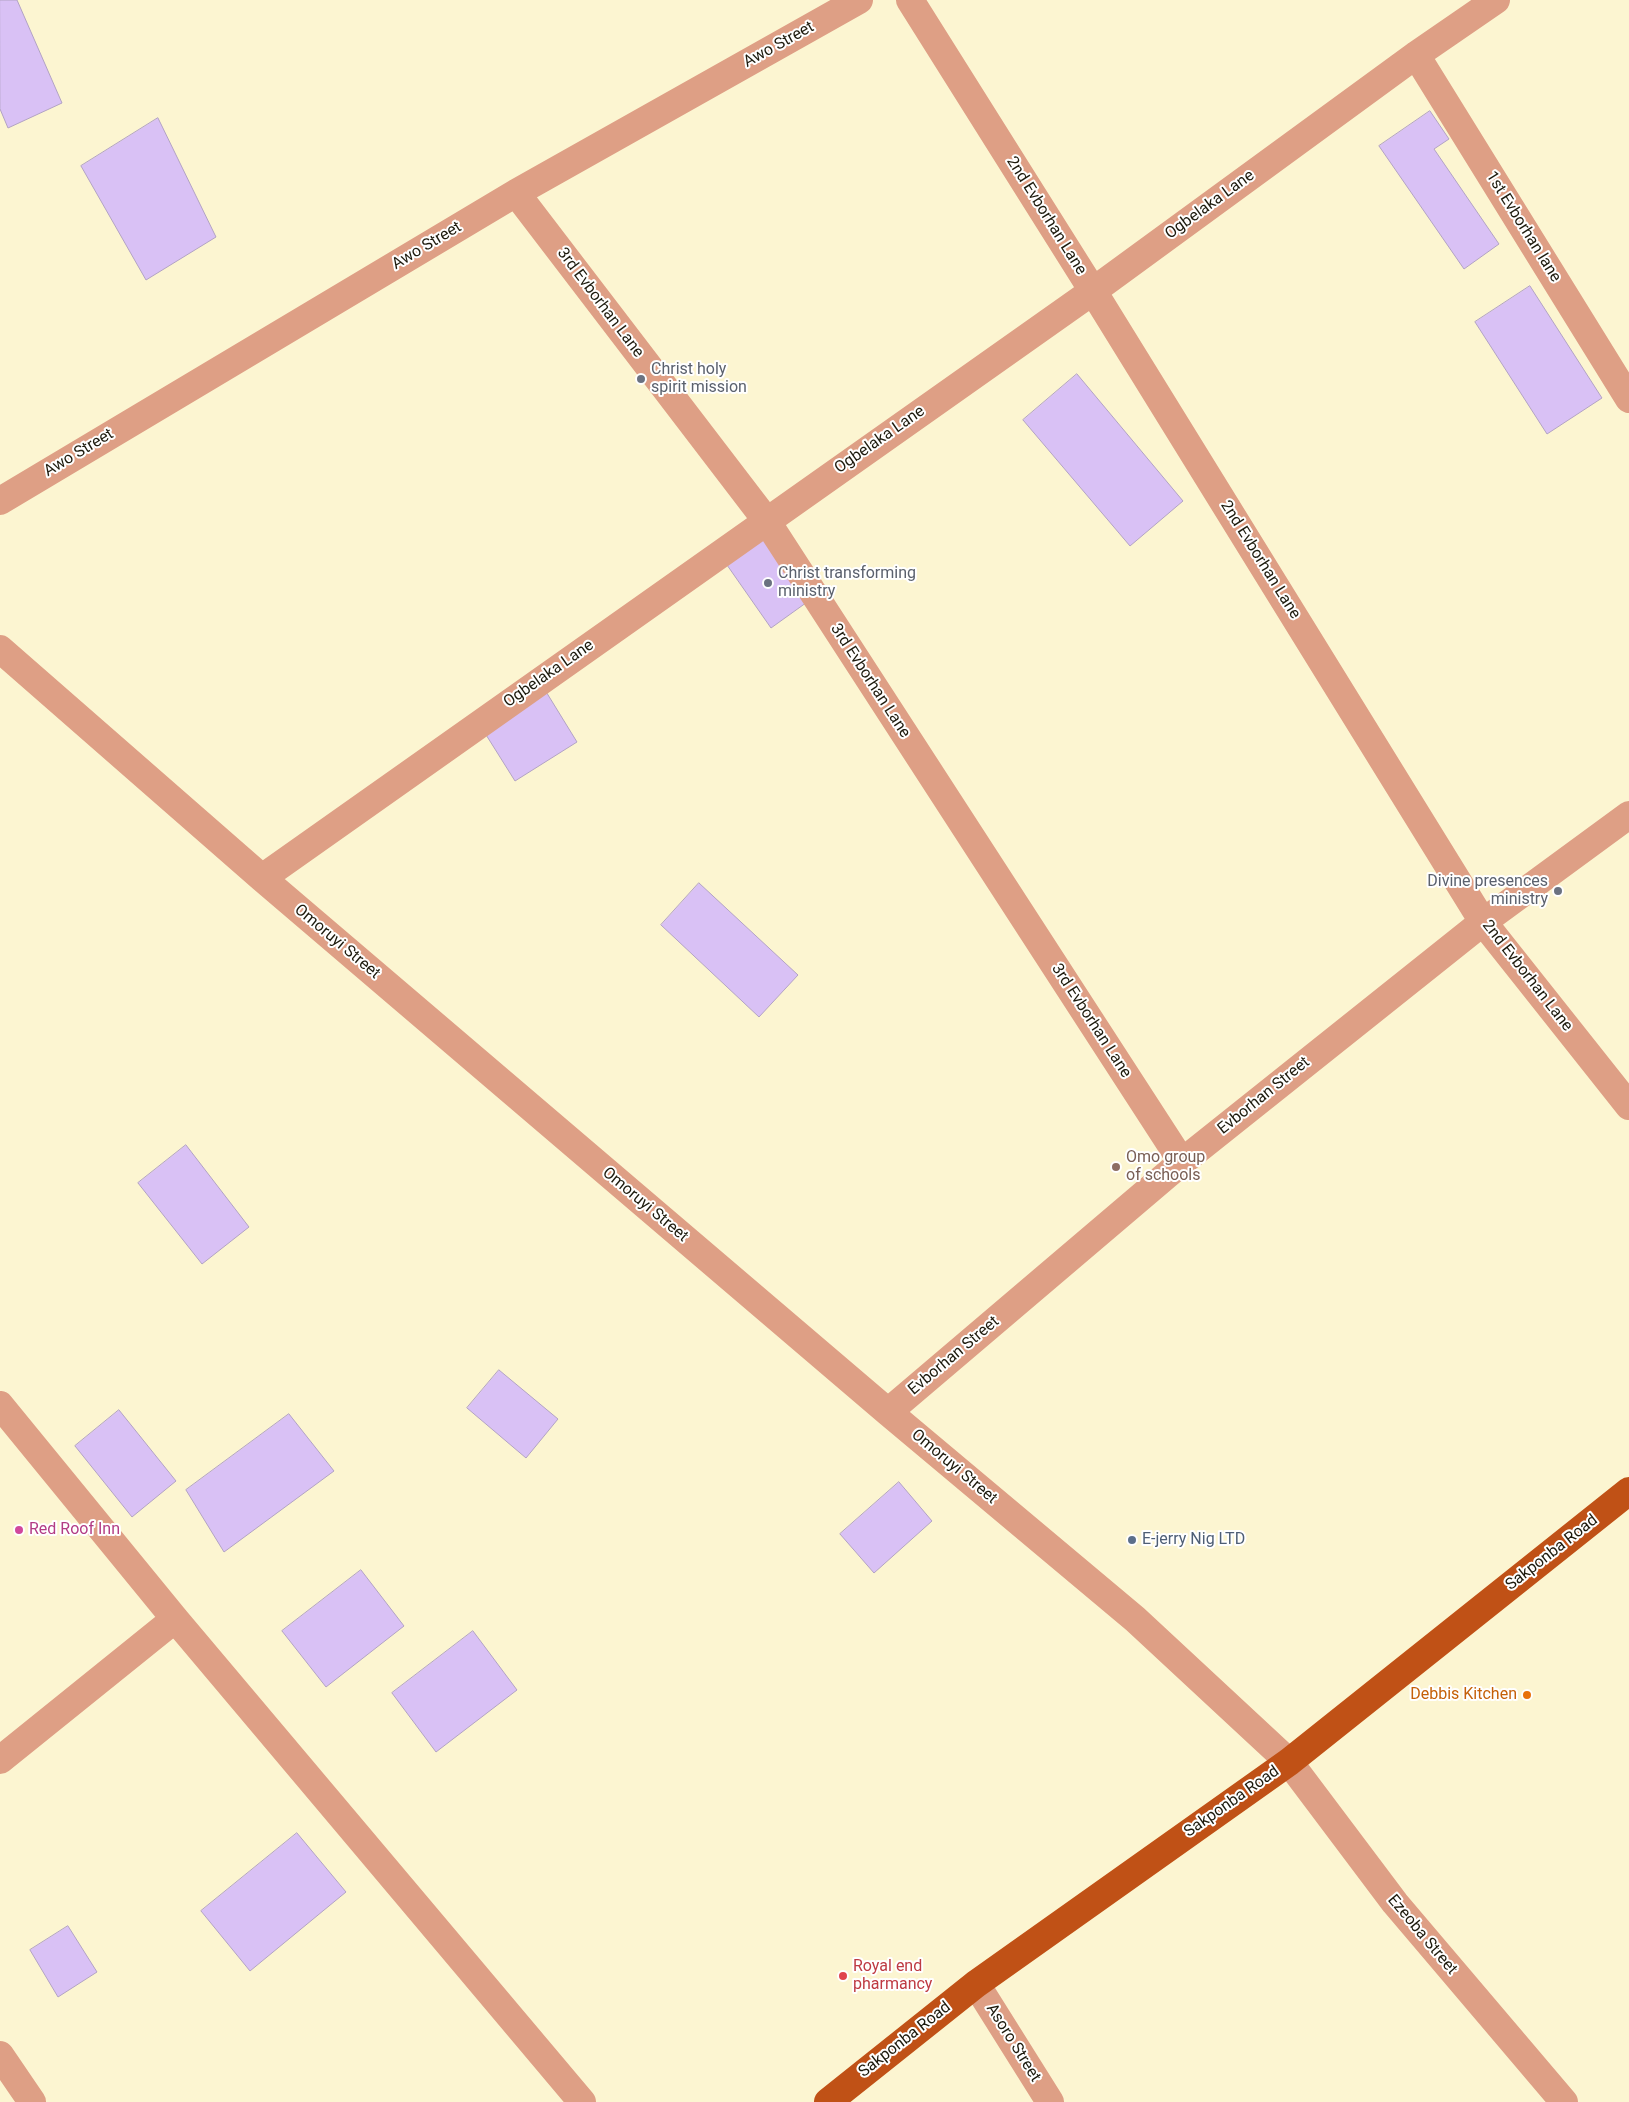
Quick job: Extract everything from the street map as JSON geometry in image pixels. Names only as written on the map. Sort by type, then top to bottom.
[{"type":"main road","name":"Sakponba Road","points":[[828,2102],[976,1984],[1289,1762],[1629,1491]]},
{"type":"street","name":"Awo Street","points":[[0,501],[516,193],[859,0]]},
{"type":"street","name":"2nd Evborhan Lane","points":[[910,0],[1093,291],[1483,922],[1629,1106]]},
{"type":"street","name":"Ogbelaka Lane","points":[[262,878],[766,520],[1093,291],[1416,55],[1496,0]]},
{"type":"street","name":"1st Evborhan lane","points":[[1416,55],[1629,400]]},
{"type":"street","name":"3rd Evborhan Lane","points":[[516,193],[766,520],[1182,1162]]},
{"type":"street","name":"Omoruyi Street","points":[[0,649],[262,878],[888,1412],[1135,1619],[1289,1762]]},
{"type":"street","name":"Evborhan Street","points":[[888,1412],[1182,1162],[1483,922],[1629,815]]},
{"type":"street","points":[[0,1405],[175,1619],[582,2102]]},
{"type":"street","points":[[0,1760],[175,1619]]},
{"type":"street","name":"Ezeoba Street","points":[[1289,1762],[1395,1903],[1564,2102]]},
{"type":"street","name":"Asoro Street","points":[[976,1984],[1050,2102]]},
{"type":"street","points":[[0,2055],[32,2102]]},
{"type":"building","points":[[0,0],[17,0],[62,103],[8,128],[0,109]]},
{"type":"building","points":[[1430,111],[1449,139],[1434,149],[1499,244],[1464,269],[1379,146]]},
{"type":"building","points":[[158,118],[216,237],[146,280],[81,166]]},
{"type":"building","points":[[1530,286],[1602,398],[1547,434],[1475,322]]},
{"type":"building","points":[[1077,374],[1183,501],[1130,546],[1023,420]]},
{"type":"building","name":"Christ transforming ministry","points":[[765,537],[810,600],[771,628],[727,565]]},
{"type":"building","points":[[545,690],[577,742],[515,781],[483,730]]},
{"type":"building","points":[[699,883],[798,975],[759,1017],[661,925]]},
{"type":"building","points":[[186,1145],[249,1227],[202,1264],[138,1183]]},
{"type":"building","points":[[499,1370],[558,1419],[526,1458],[467,1408]]},
{"type":"building","points":[[119,1410],[176,1481],[132,1517],[75,1446]]},
{"type":"building","points":[[289,1414],[334,1471],[224,1552],[186,1490]]},
{"type":"building","points":[[899,1482],[932,1521],[874,1573],[840,1534]]},
{"type":"building","points":[[361,1570],[404,1626],[326,1687],[282,1631]]},
{"type":"building","points":[[473,1631],[517,1690],[436,1752],[392,1693]]},
{"type":"building","points":[[297,1833],[346,1892],[250,1971],[201,1911]]},
{"type":"building","points":[[68,1926],[97,1972],[58,1997],[30,1950]]},
{"type":"place","name":"Christ holy spirit mission","points":[[641,379]]},
{"type":"place","name":"Christ transforming ministry","points":[[768,583]]},
{"type":"place","name":"Divine presences ministry","points":[[1558,891]]},
{"type":"place","name":"Omo group of schools","points":[[1116,1167]]},
{"type":"place","name":"Red Roof Inn","points":[[19,1530]]},
{"type":"place","name":"E-jerry Nig LTD","points":[[1132,1540]]},
{"type":"place","name":"Debbis Kitchen","points":[[1527,1695]]},
{"type":"place","name":"Royal end pharmancy","points":[[843,1976]]}]
